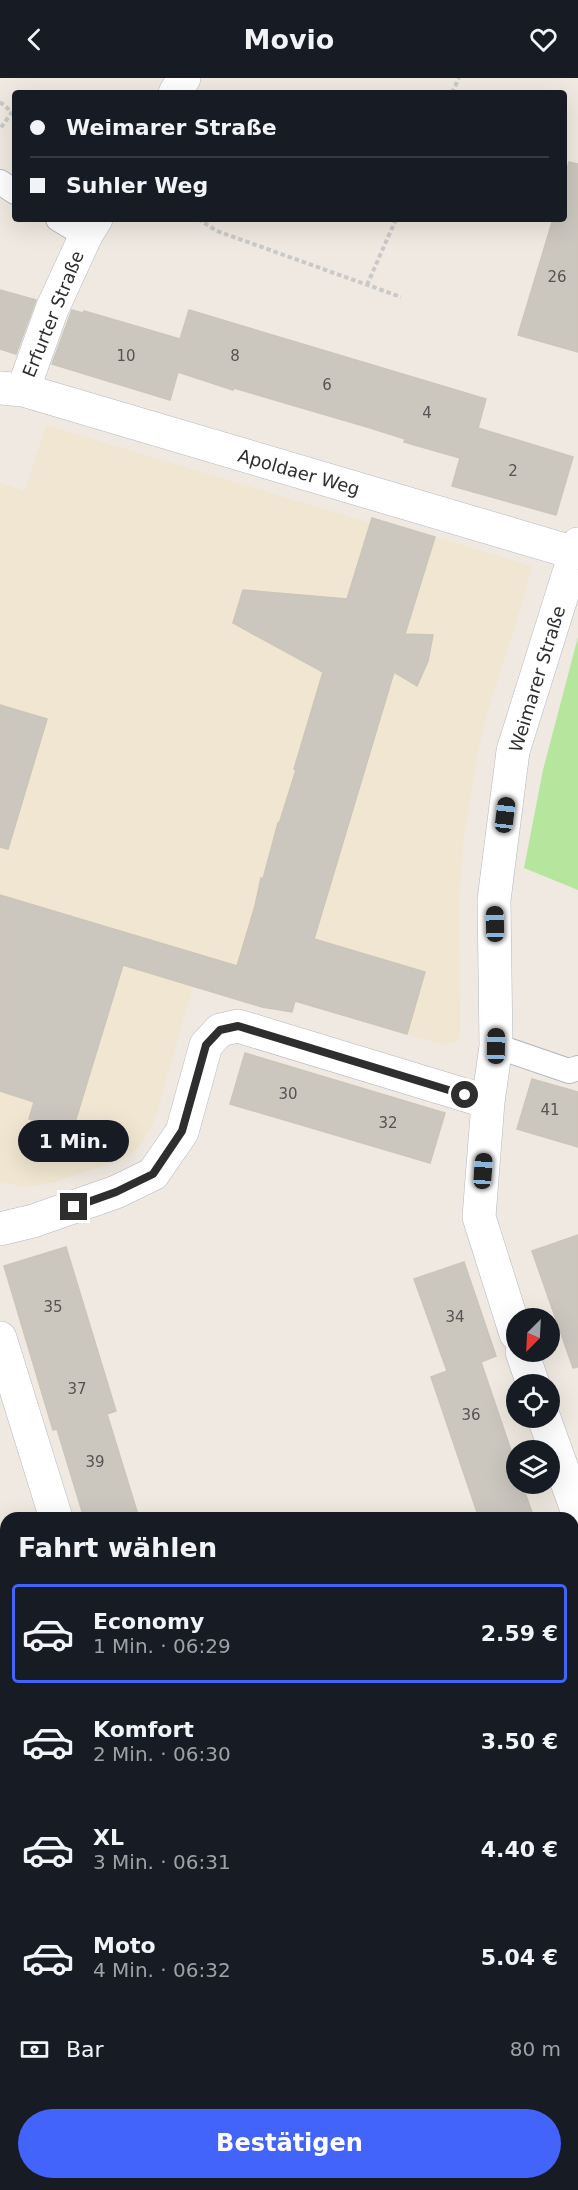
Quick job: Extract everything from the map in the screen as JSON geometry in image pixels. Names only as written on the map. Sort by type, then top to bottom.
[{"type":"street","name":"Erfurter Straße","points":[[11,389],[91,228]]},
{"type":"street","name":"Apoldaer Weg","points":[[11,389],[577,548]]},
{"type":"street","name":"Weimarer Straße","points":[[508,1308],[479,1217],[488,1102],[496,1046],[494,900],[513,751],[570,601],[577,548]]},
{"type":"street","points":[[0,1229],[33,1221],[116,1192],[153,1174],[182,1131],[206,1045],[220,1030],[238,1026],[488,1102]]},
{"type":"street","points":[[0,1338],[54,1512]]},
{"type":"street","points":[[548,1428],[578,1512]]},
{"type":"lane","points":[[69,222],[91,228]]},
{"type":"lane","points":[[496,1046],[569,1071],[578,1068]]},
{"type":"path","points":[[0,102],[12,112],[0,129]]},
{"type":"path","points":[[203,222],[218,231],[402,297]]},
{"type":"path","points":[[367,285],[395,222]]},
{"type":"shaded area","points":[[46,425],[370,523],[372,518],[532,566],[485,720],[464,836],[459,898],[460,1035],[457,1041],[444,1045],[365,1022],[362,1024],[362,1021],[295,1001],[230,988],[228,997],[193,986],[157,1112],[141,1144],[119,1161],[53,1182],[26,1187],[0,1182],[0,483],[25,491]]},
{"type":"green space","points":[[578,637],[578,890],[524,868],[543,770]]},
{"type":"building","points":[[569,162],[578,164],[578,352],[518,335],[552,222],[567,222]]},
{"type":"building","points":[[0,290],[36,300],[16,354],[0,349]]},
{"type":"building","points":[[72,310],[83,313],[84,311],[180,339],[189,310],[486,399],[478,428],[573,457],[556,515],[452,486],[460,458],[404,442],[405,439],[367,427],[234,388],[233,390],[178,372],[170,400],[52,364]]},
{"type":"building","points":[[372,518],[435,537],[405,634],[433,635],[428,661],[417,686],[394,672],[314,939],[425,972],[407,1034],[295,1001],[292,1012],[262,1007],[123,965],[72,1132],[29,1119],[34,1102],[0,1091],[0,895],[237,966],[323,672],[233,623],[243,590],[347,599]]},
{"type":"building","points":[[0,705],[47,719],[8,849],[0,847]]},
{"type":"building","points":[[245,1053],[445,1113],[430,1163],[230,1104]]},
{"type":"building","points":[[532,1079],[578,1092],[578,1147],[517,1129]]},
{"type":"building","points":[[578,1235],[578,1367],[573,1368],[560,1331],[560,1308],[552,1308],[532,1251]]},
{"type":"building","points":[[66,1247],[116,1411],[107,1414],[137,1512],[82,1512],[57,1429],[53,1430],[4,1266]]},
{"type":"building","points":[[464,1262],[496,1356],[481,1362],[508,1440],[506,1494],[526,1494],[532,1512],[477,1512],[431,1377],[447,1371],[414,1279]]},
{"type":"route","points":[[74,1207],[116,1192],[153,1174],[182,1131],[206,1045],[220,1030],[238,1026],[465,1095]]}]
